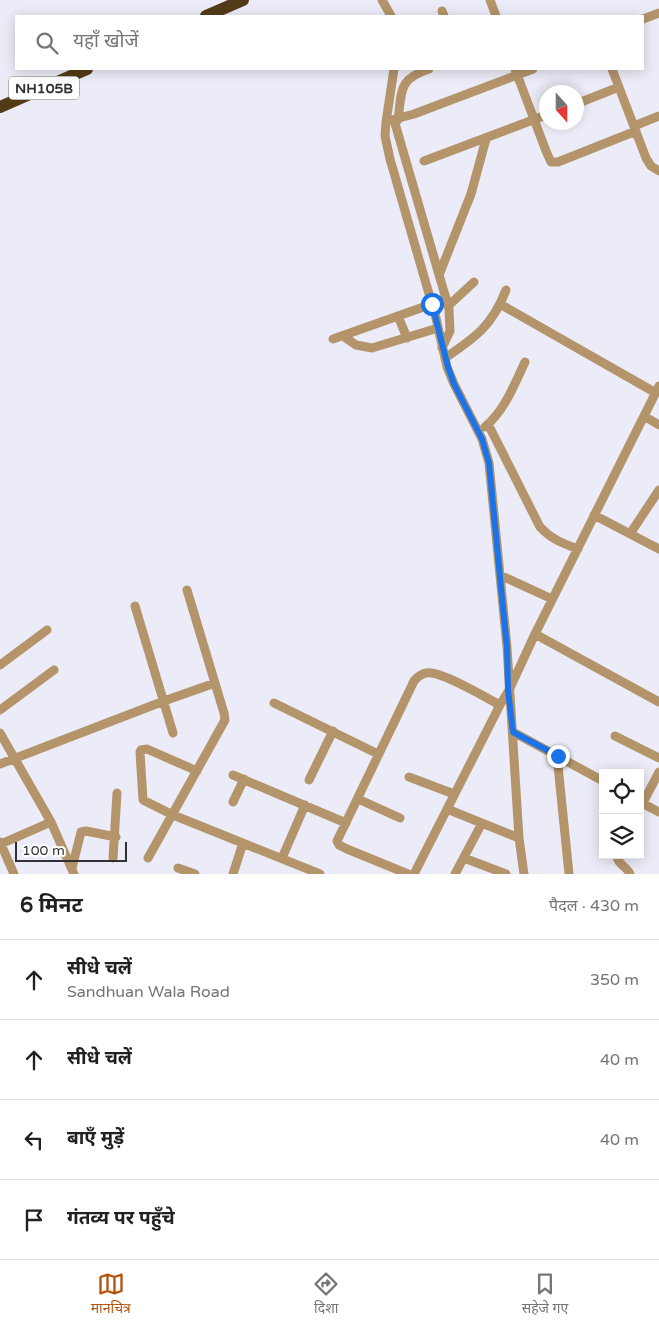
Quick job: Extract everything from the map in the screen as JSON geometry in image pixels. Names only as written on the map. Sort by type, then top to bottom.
[{"type":"highway","points":[[208,15],[243,0]]},
{"type":"highway","name":"NH105B","points":[[0,107],[85,70]]},
{"type":"street","points":[[382,0],[390,15]]},
{"type":"street","points":[[490,0],[496,15]]},
{"type":"street","points":[[644,19],[659,13]]},
{"type":"street","points":[[394,70],[393,120],[450,317],[450,331],[442,348]]},
{"type":"street","points":[[426,70],[415,73],[410,77],[402,90],[393,120],[385,136],[432,304],[445,358],[454,384],[478,432],[489,463],[507,647],[508,690],[513,732],[519,838],[524,874]]},
{"type":"street","points":[[612,70],[649,162],[659,171]]},
{"type":"street","points":[[393,120],[516,72],[549,159],[554,163],[635,129],[659,116]]},
{"type":"street","points":[[584,101],[619,87]]},
{"type":"street","points":[[424,161],[539,118]]},
{"type":"street","points":[[439,275],[471,194],[486,139]]},
{"type":"street","points":[[448,306],[474,282]]},
{"type":"street","points":[[445,358],[480,333],[490,322],[506,290]]},
{"type":"street","points":[[333,339],[432,304]]},
{"type":"street","points":[[414,874],[657,390],[500,304]]},
{"type":"street","points":[[398,316],[407,338]]},
{"type":"street","points":[[343,336],[356,345],[372,348],[438,328]]},
{"type":"street","points":[[478,432],[502,408],[525,362]]},
{"type":"street","points":[[644,416],[659,425]]},
{"type":"street","points":[[488,424],[540,527],[548,536],[558,542],[578,549]]},
{"type":"street","points":[[630,534],[659,490]]},
{"type":"street","points":[[594,515],[659,549]]},
{"type":"street","points":[[500,575],[552,599]]},
{"type":"street","points":[[148,858],[225,720],[187,590]]},
{"type":"street","points":[[135,606],[173,733]]},
{"type":"street","points":[[0,665],[47,630]]},
{"type":"street","points":[[535,634],[659,702]]},
{"type":"street","points":[[0,710],[54,670]]},
{"type":"street","points":[[408,874],[339,845],[337,842],[414,680],[425,673],[440,674],[500,704]]},
{"type":"street","points":[[0,764],[215,683]]},
{"type":"street","points":[[274,702],[378,754]]},
{"type":"street","points":[[309,780],[333,731]]},
{"type":"street","points":[[513,732],[599,779]]},
{"type":"street","points":[[0,733],[51,822],[73,871]]},
{"type":"street","points":[[616,736],[659,758]]},
{"type":"street","points":[[197,771],[147,750],[140,751],[143,800],[173,815],[320,874]]},
{"type":"street","points":[[558,756],[570,874]]},
{"type":"street","points":[[644,799],[659,772]]},
{"type":"street","points":[[233,775],[346,823]]},
{"type":"street","points":[[408,777],[454,794]]},
{"type":"street","points":[[233,802],[244,779]]},
{"type":"street","points":[[114,858],[117,793]]},
{"type":"street","points":[[358,799],[400,818]]},
{"type":"street","points":[[282,858],[305,805]]},
{"type":"street","points":[[644,805],[659,812]]},
{"type":"street","points":[[446,810],[519,838]]},
{"type":"street","points":[[14,874],[0,843],[51,822]]},
{"type":"street","points":[[455,874],[482,823]]},
{"type":"street","points":[[73,871],[81,832],[86,831],[116,836]]},
{"type":"street","points":[[232,874],[243,843]]},
{"type":"street","points":[[464,858],[506,874]]},
{"type":"street","points":[[618,859],[618,862],[630,874]]},
{"type":"street","points":[[178,868],[195,874]]},
{"type":"route","points":[[432,304],[442,348],[454,384],[482,439],[489,463],[507,647],[508,690],[513,732],[558,756]]}]
